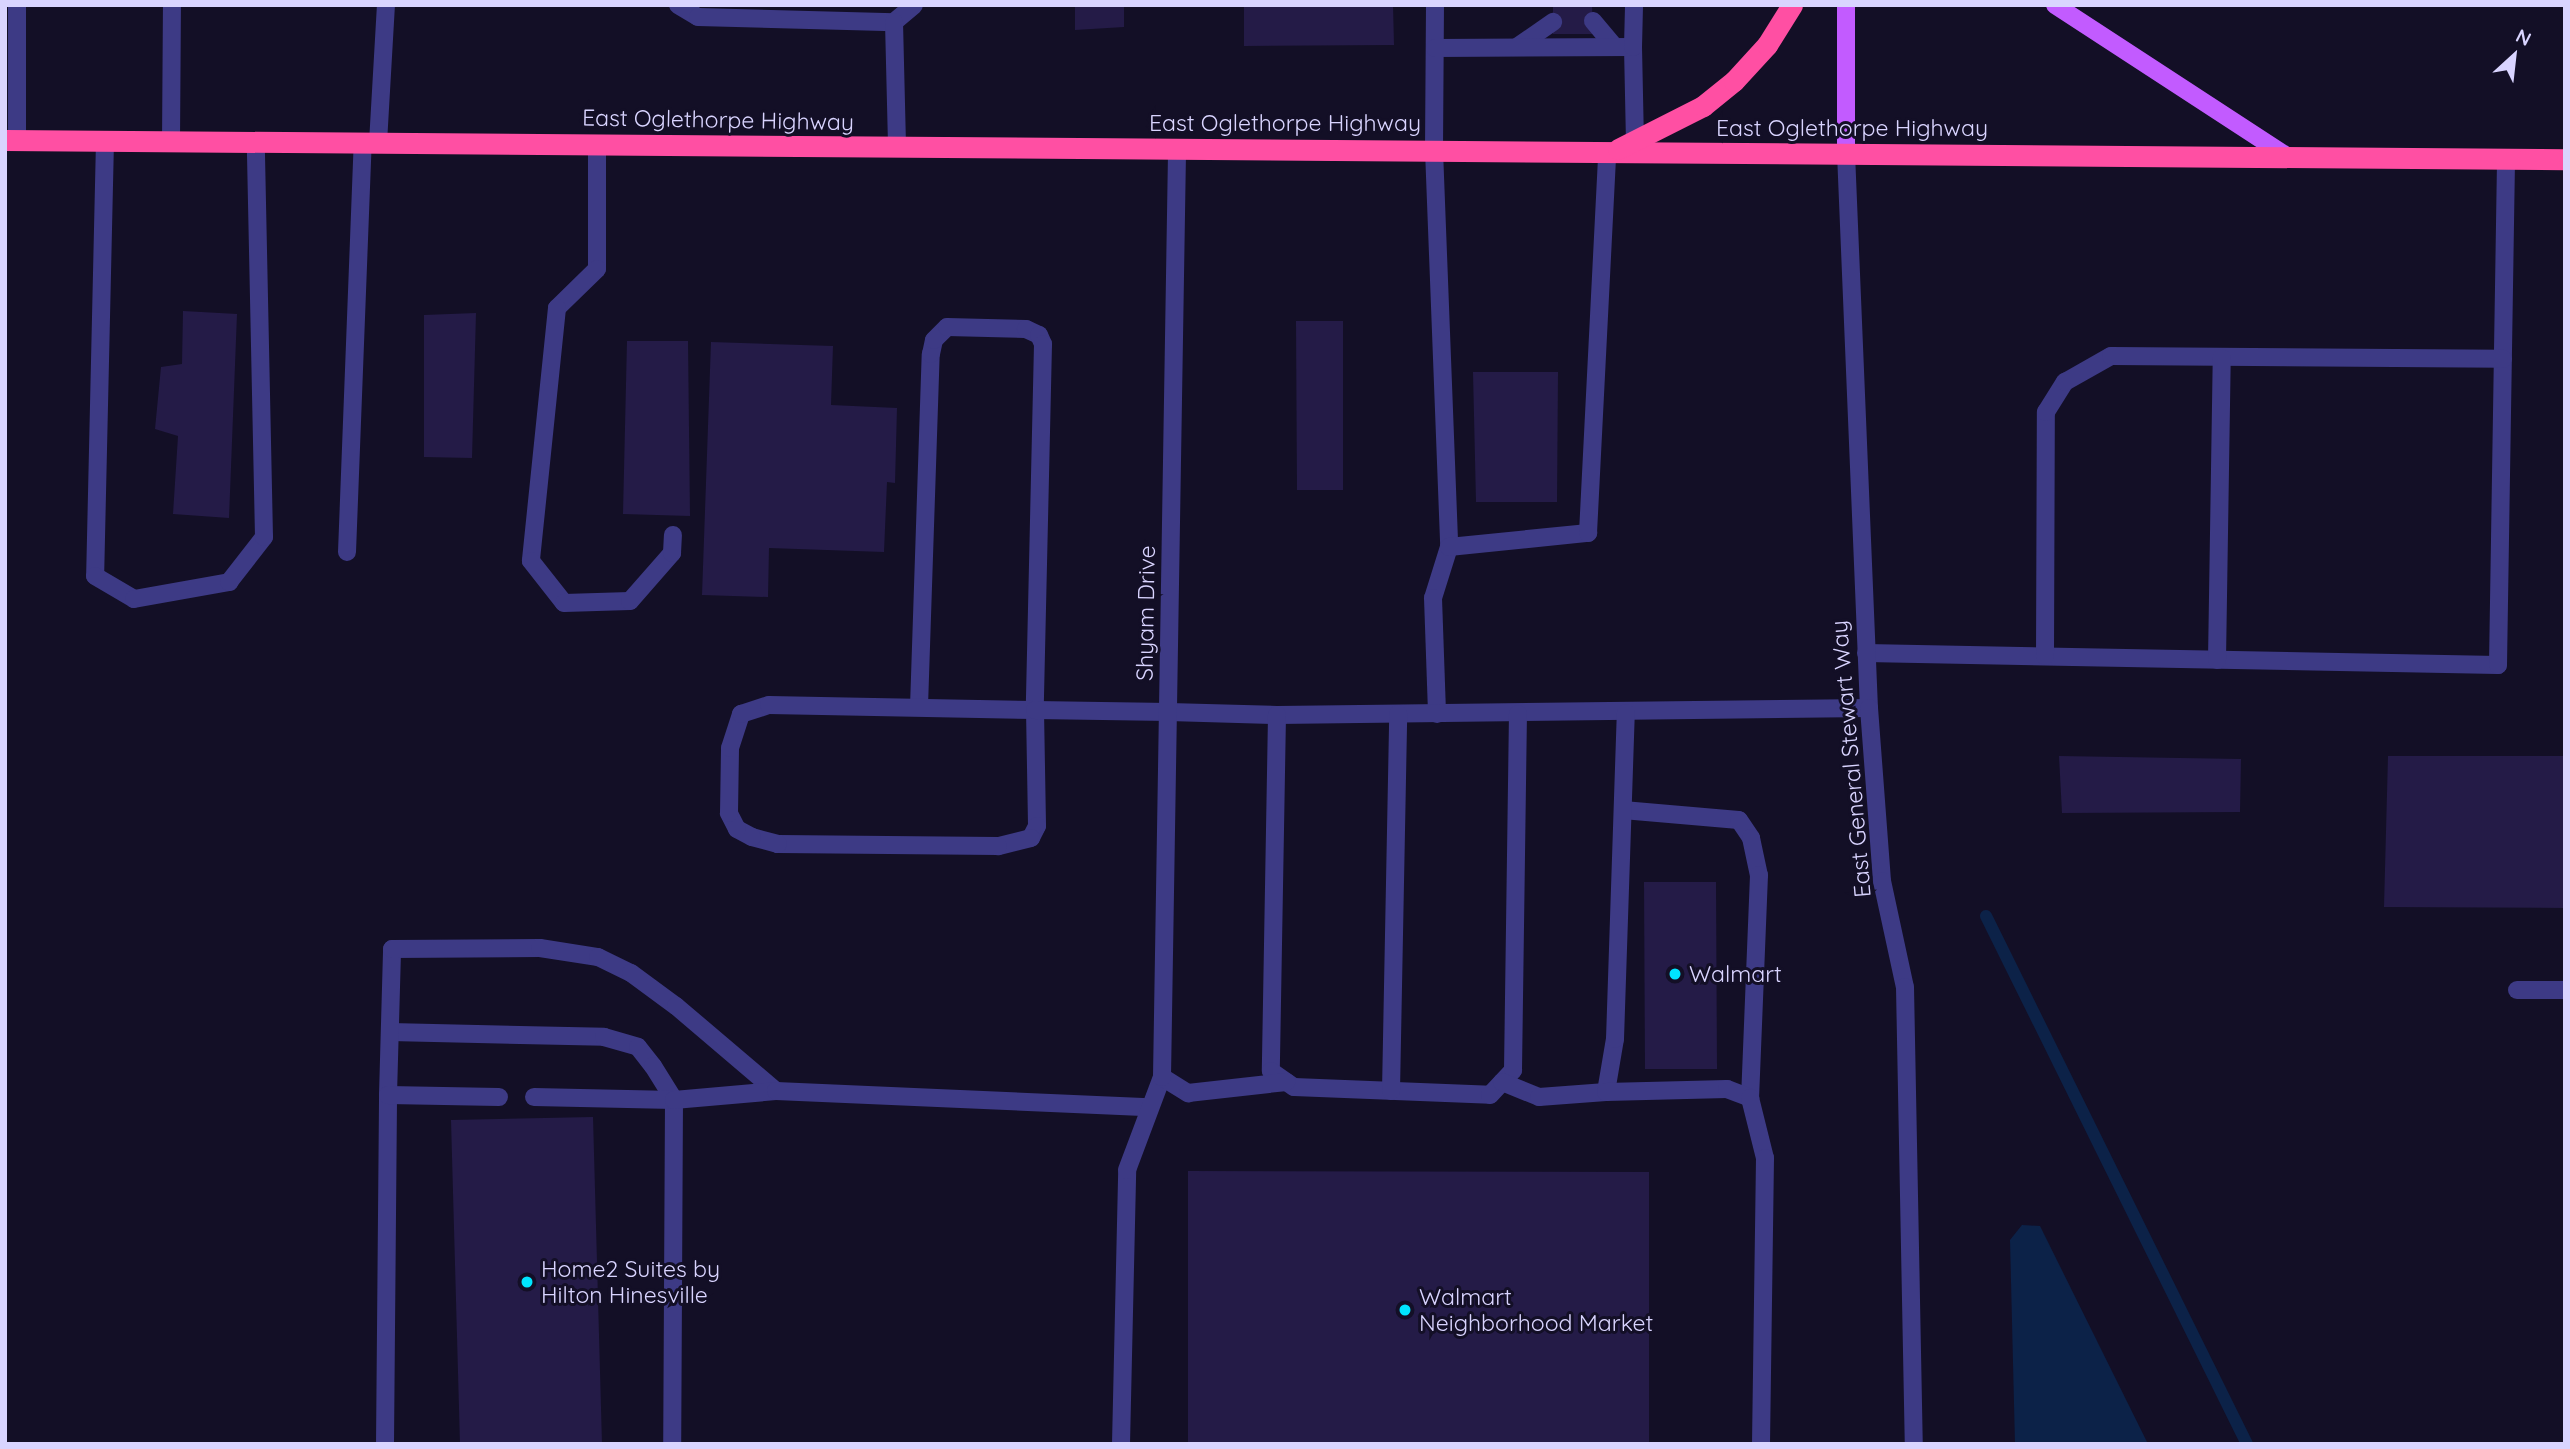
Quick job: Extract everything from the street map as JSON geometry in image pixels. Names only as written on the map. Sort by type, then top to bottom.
[{"type":"highway","points":[[1607,154],[1703,106],[1734,81],[1767,45],[1792,5]]},
{"type":"highway","name":"East Oglethorpe Highway","points":[[11,140],[1434,150],[1607,154],[1846,153],[2565,159]]},
{"type":"main road","points":[[1846,5],[1846,153]]},
{"type":"main road","points":[[2055,5],[2287,156]]},
{"type":"street","points":[[11,140],[17,5]]},
{"type":"street","points":[[171,142],[172,5]]},
{"type":"street","points":[[347,552],[371,143],[386,5]]},
{"type":"street","points":[[678,5],[698,17],[894,22],[914,5]]},
{"type":"street","points":[[1435,5],[1434,150],[1449,547],[1433,598],[1437,714]]},
{"type":"street","points":[[1632,7],[1634,142]]},
{"type":"street","points":[[1593,21],[1615,47]]},
{"type":"street","points":[[894,22],[897,148]]},
{"type":"street","points":[[1517,47],[1553,22]]},
{"type":"street","points":[[1435,48],[1633,47]]},
{"type":"street","points":[[104,141],[95,576],[134,599],[229,582],[264,537],[257,142]]},
{"type":"street","points":[[597,145],[597,269],[557,308],[531,561],[564,603],[630,601],[672,553],[673,535]]},
{"type":"street","name":"Shyam Drive","points":[[1162,1077],[1177,150]]},
{"type":"street","name":"East General Stewart Way","points":[[1846,153],[1869,708],[1882,881],[1905,986],[1914,1444]]},
{"type":"street","points":[[1449,547],[1588,533],[1592,522],[1607,154]]},
{"type":"street","points":[[1866,653],[2498,665],[2506,159]]},
{"type":"street","points":[[919,707],[934,340],[947,327],[1026,329],[1039,335],[1043,344],[1035,710],[1037,827],[1031,838],[1018,845],[778,844],[737,829],[729,813],[730,748],[741,714],[769,705],[919,707],[1035,710],[1169,712],[1277,715],[1626,713],[1869,708]]},
{"type":"street","points":[[2045,656],[2046,412],[2065,382],[2111,356],[2503,359]]},
{"type":"street","points":[[2217,660],[2222,358]]},
{"type":"street","points":[[1606,1091],[1615,1039],[1626,713]]},
{"type":"street","points":[[1391,1091],[1398,714]]},
{"type":"street","points":[[1277,715],[1271,1071],[1294,1087],[1490,1095],[1513,1070],[1518,714]]},
{"type":"street","points":[[1623,810],[1739,820],[1751,838],[1759,875],[1750,1098],[1765,1158],[1761,1444]]},
{"type":"street","points":[[385,1444],[392,949],[540,948],[598,957],[631,973],[776,1091]]},
{"type":"street","points":[[2517,990],[2565,990]]},
{"type":"street","points":[[390,1032],[604,1037],[638,1048],[674,1100],[672,1444]]},
{"type":"street","points":[[1121,1444],[1127,1170],[1162,1077],[1188,1093],[1286,1082]]},
{"type":"street","points":[[1502,1082],[1539,1097],[1606,1091],[1727,1089],[1750,1098]]},
{"type":"street","points":[[534,1097],[674,1100],[776,1091],[1149,1107]]},
{"type":"street","points":[[388,1095],[499,1097]]},
{"type":"water","points":[[2022,1225],[2040,1226],[2148,1444],[2015,1444],[2010,1240]]},
{"type":"building","points":[[1075,5],[1124,5],[1124,27],[1075,30]]},
{"type":"building","points":[[1244,5],[1393,5],[1394,45],[1244,46]]},
{"type":"building","points":[[1553,5],[1592,5],[1593,34],[1553,34]]},
{"type":"building","points":[[183,311],[237,314],[229,518],[173,514],[178,436],[155,429],[161,367],[182,364]]},
{"type":"building","points":[[476,313],[472,458],[424,457],[424,315]]},
{"type":"building","points":[[1296,321],[1343,321],[1343,490],[1297,490]]},
{"type":"building","points":[[627,341],[688,341],[690,516],[623,514]]},
{"type":"building","points":[[711,342],[833,346],[831,405],[897,408],[895,483],[887,482],[884,552],[769,548],[768,597],[702,595]]},
{"type":"building","points":[[1473,372],[1558,372],[1557,502],[1476,502]]},
{"type":"building","points":[[2059,756],[2241,759],[2240,812],[2062,813]]},
{"type":"building","points":[[2388,756],[2565,756],[2565,908],[2384,907]]},
{"type":"building","points":[[1644,882],[1716,882],[1717,1069],[1645,1069]]},
{"type":"building","name":"Home2 Suites by Hilton Hinesville","points":[[593,1117],[602,1444],[460,1444],[451,1120]]},
{"type":"building","points":[[1188,1171],[1649,1172],[1649,1444],[1188,1444]]},
{"type":"waterway","points":[[1986,916],[2247,1444]]},
{"type":"place","name":"Walmart","points":[[1675,974]]},
{"type":"place","name":"Home2 Suites by Hilton Hinesville","points":[[527,1282]]},
{"type":"place","name":"Walmart Neighborhood Market","points":[[1405,1310]]}]
